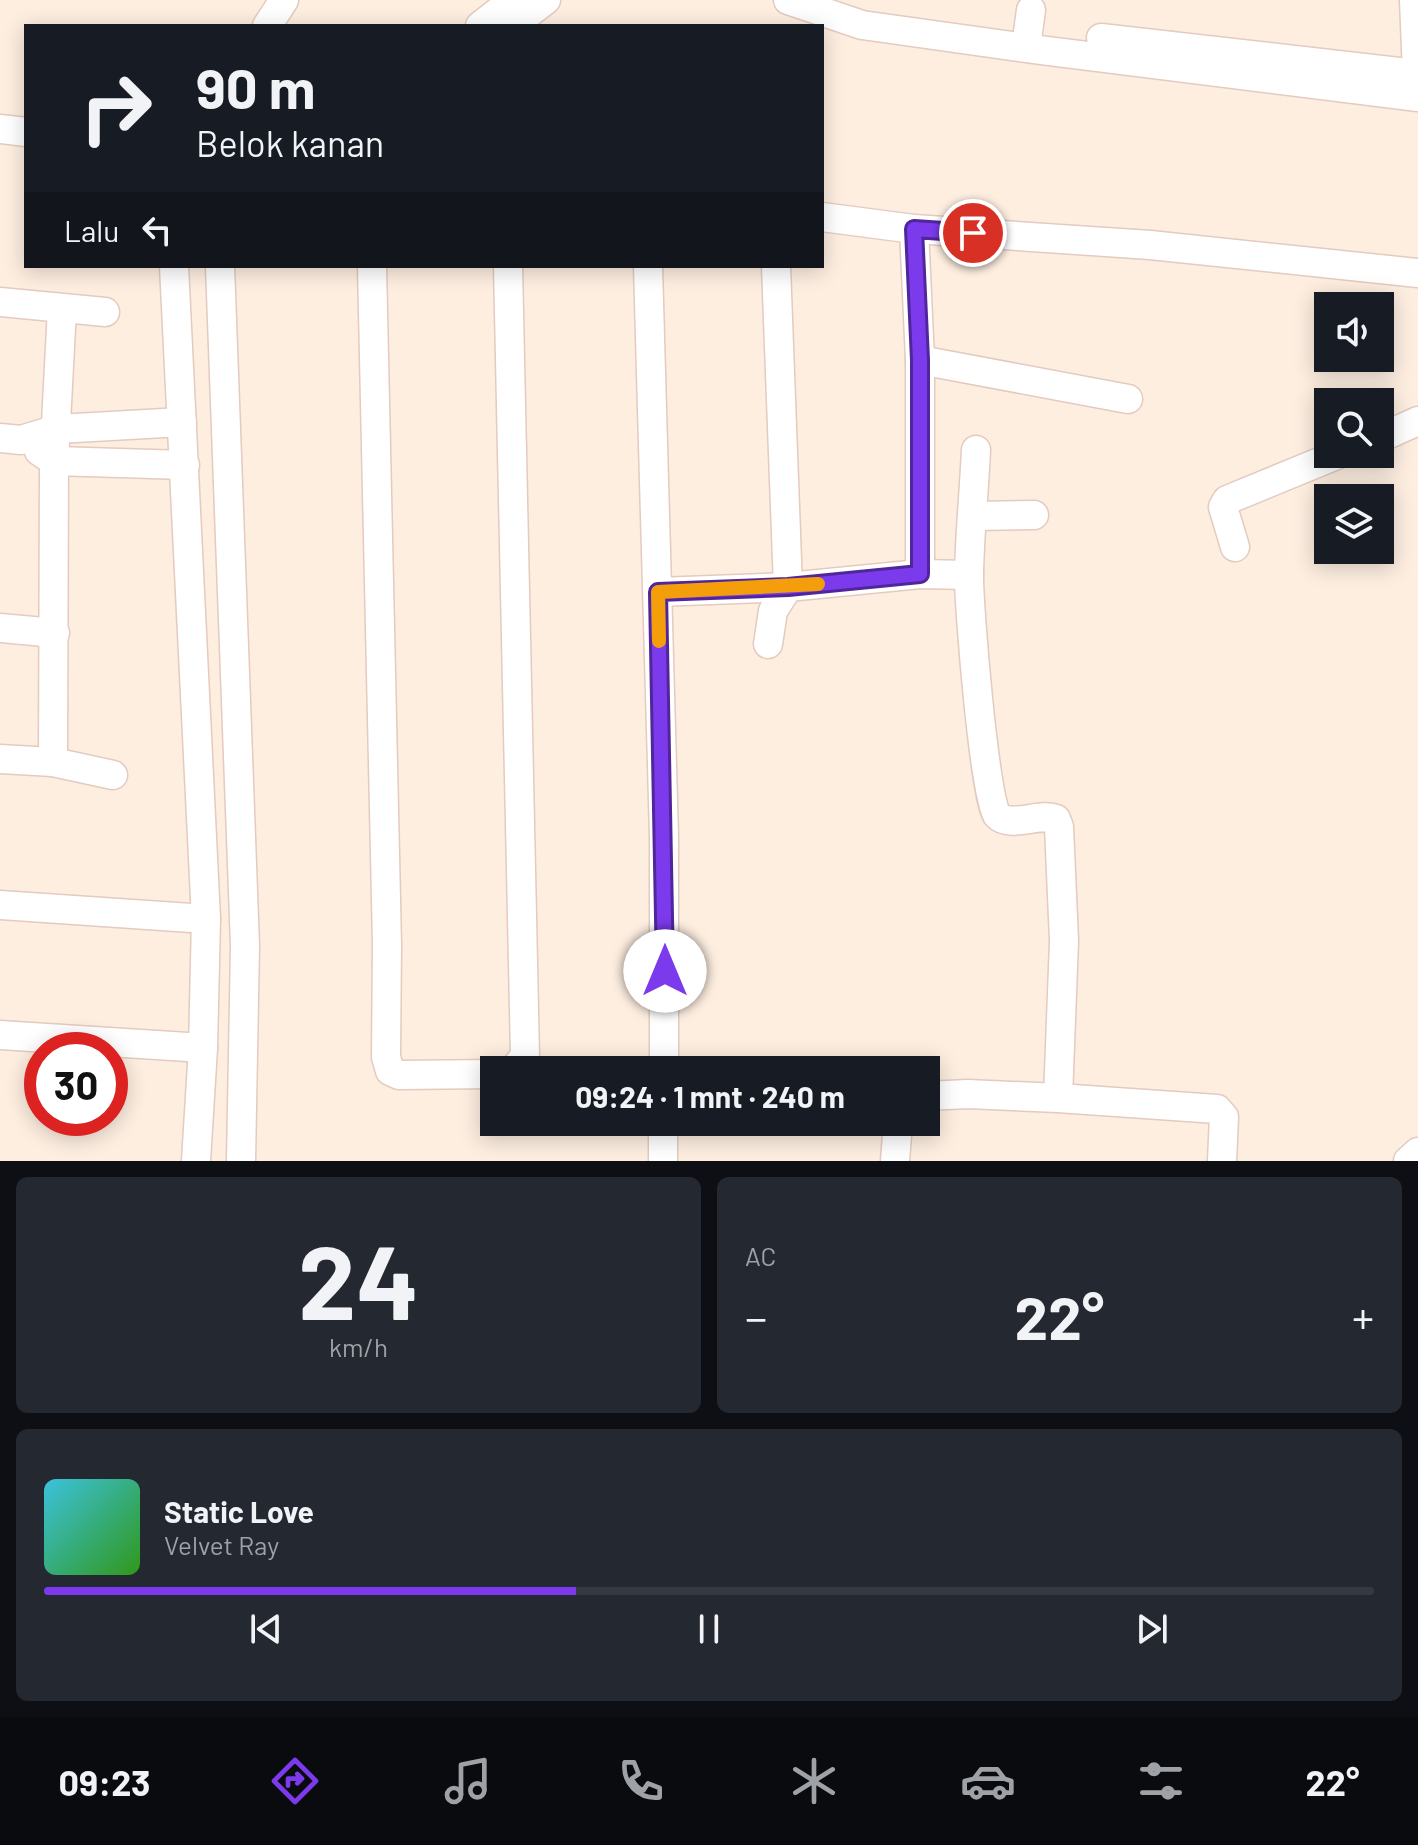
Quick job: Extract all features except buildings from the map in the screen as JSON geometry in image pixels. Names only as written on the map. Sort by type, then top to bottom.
[{"type":"street","points":[[269,24],[284,0]]},
{"type":"street","points":[[483,24],[513,0]]},
{"type":"street","points":[[515,24],[546,0]]},
{"type":"street","points":[[788,0],[862,25],[1030,18]]},
{"type":"street","points":[[843,0],[897,15],[1030,18],[1418,82],[1414,0]]},
{"type":"street","points":[[0,129],[24,132]]},
{"type":"street","points":[[0,147],[24,150]]},
{"type":"street","points":[[824,217],[914,229],[1150,245],[1418,273]]},
{"type":"street","points":[[914,229],[920,360],[920,574]]},
{"type":"street","points":[[174,268],[206,919],[196,1161]]},
{"type":"street","points":[[220,268],[245,946],[241,1161]]},
{"type":"street","points":[[372,268],[387,929],[386,1057],[390,1071],[399,1075],[480,1074]]},
{"type":"street","points":[[508,268],[525,1056]]},
{"type":"street","points":[[648,268],[664,837],[664,1056]]},
{"type":"street","points":[[768,644],[773,611],[788,587],[776,268]]},
{"type":"street","points":[[0,302],[105,312]]},
{"type":"street","points":[[53,762],[54,461],[62,309]]},
{"type":"street","points":[[920,360],[1128,399]]},
{"type":"street","points":[[1394,432],[1418,421]]},
{"type":"street","points":[[11,439],[57,429],[182,422]]},
{"type":"street","points":[[11,439],[54,461],[185,465]]},
{"type":"street","points":[[976,450],[969,575],[985,760],[994,809],[1001,818],[1010,820],[1050,816],[1056,819],[1059,827],[1064,941],[1058,1098]]},
{"type":"street","points":[[1235,547],[1223,507],[1227,500],[1314,464]]},
{"type":"street","points":[[973,516],[1034,515]]},
{"type":"street","points":[[658,592],[788,587],[920,574],[969,575]]},
{"type":"street","points":[[0,628],[55,633]]},
{"type":"street","points":[[194,684],[235,682]]},
{"type":"street","points":[[0,759],[53,762],[113,775]]},
{"type":"street","points":[[0,905],[206,919]]},
{"type":"street","points":[[0,1035],[203,1048]]},
{"type":"street","points":[[940,1095],[1058,1098],[1217,1109],[1224,1117],[1222,1161]]},
{"type":"street","points":[[663,1136],[663,1161]]},
{"type":"street","points":[[895,1161],[897,1136]]},
{"type":"street","points":[[1408,1161],[1418,1152]]},
{"type":"slow traffic","points":[[659,641],[658,592],[818,584]]},
{"type":"route","points":[[665,971],[658,592],[788,587],[920,574],[920,360],[914,229],[973,233]]}]
